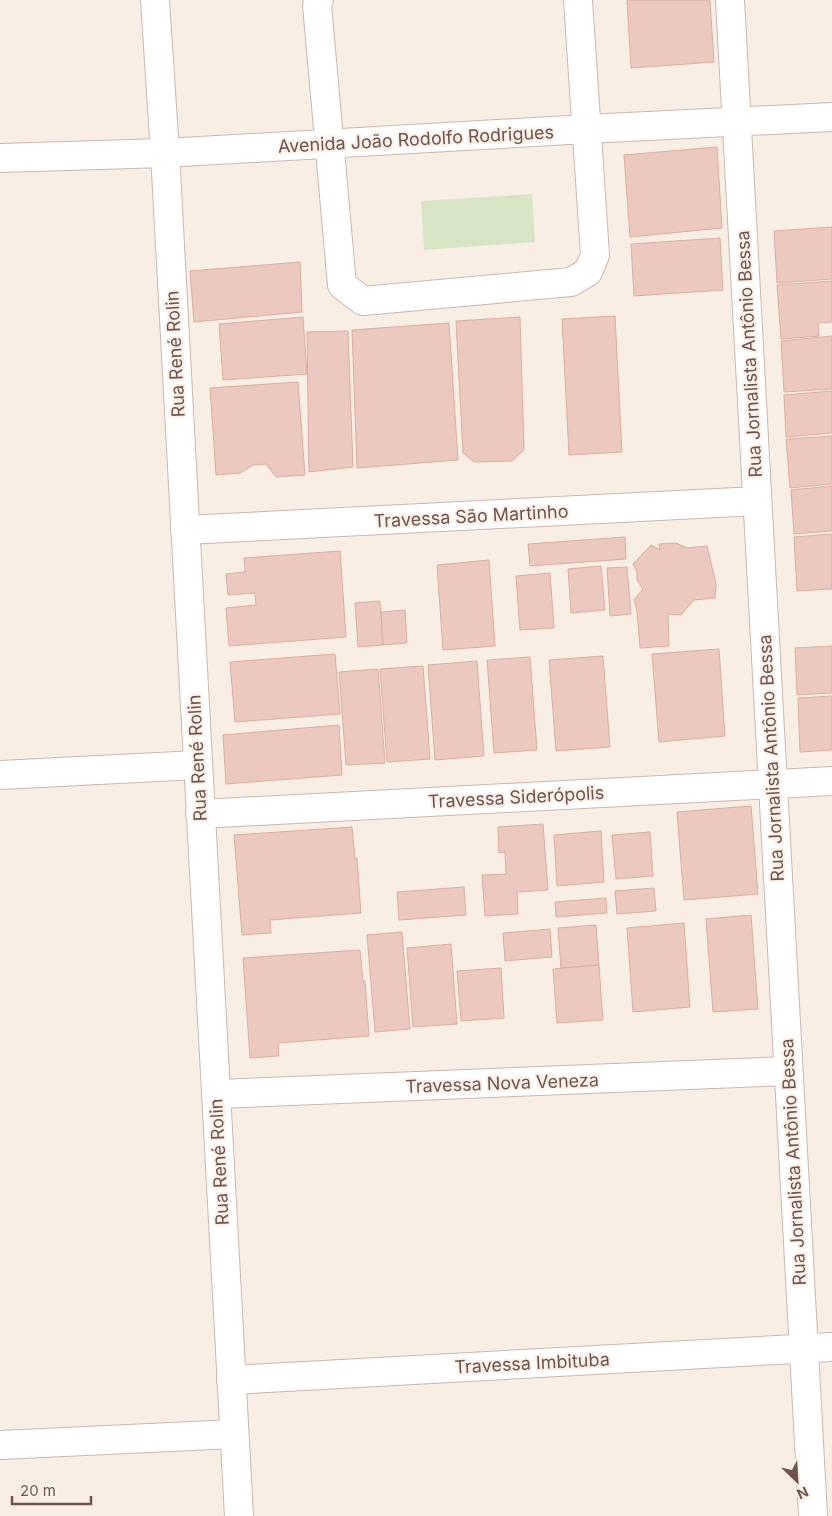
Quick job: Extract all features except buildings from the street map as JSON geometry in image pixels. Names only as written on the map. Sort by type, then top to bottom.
[{"type":"street","name":"Rua René Rolin","points":[[156,0],[239,1516]]},
{"type":"street","points":[[319,0],[317,4],[342,285],[363,302],[570,282],[588,272],[595,255],[578,0]]},
{"type":"street","name":"Rua Jornalista Antônio Bessa","points":[[730,0],[813,1516]]},
{"type":"street","name":"Avenida João Rodolfo Rodrigues","points":[[0,158],[165,153],[832,117]]},
{"type":"street","name":"Travessa São Martinho","points":[[185,530],[757,501]]},
{"type":"street","points":[[0,775],[198,765]]},
{"type":"street","name":"Travessa Siderópolis","points":[[200,814],[832,780]]},
{"type":"street","name":"Travessa Nova Veneza","points":[[216,1094],[788,1071]]},
{"type":"street","name":"Travessa Imbituba","points":[[231,1380],[832,1347]]},
{"type":"street","points":[[0,1445],[234,1434]]},
{"type":"green space","points":[[532,194],[535,242],[424,250],[421,201]]}]
